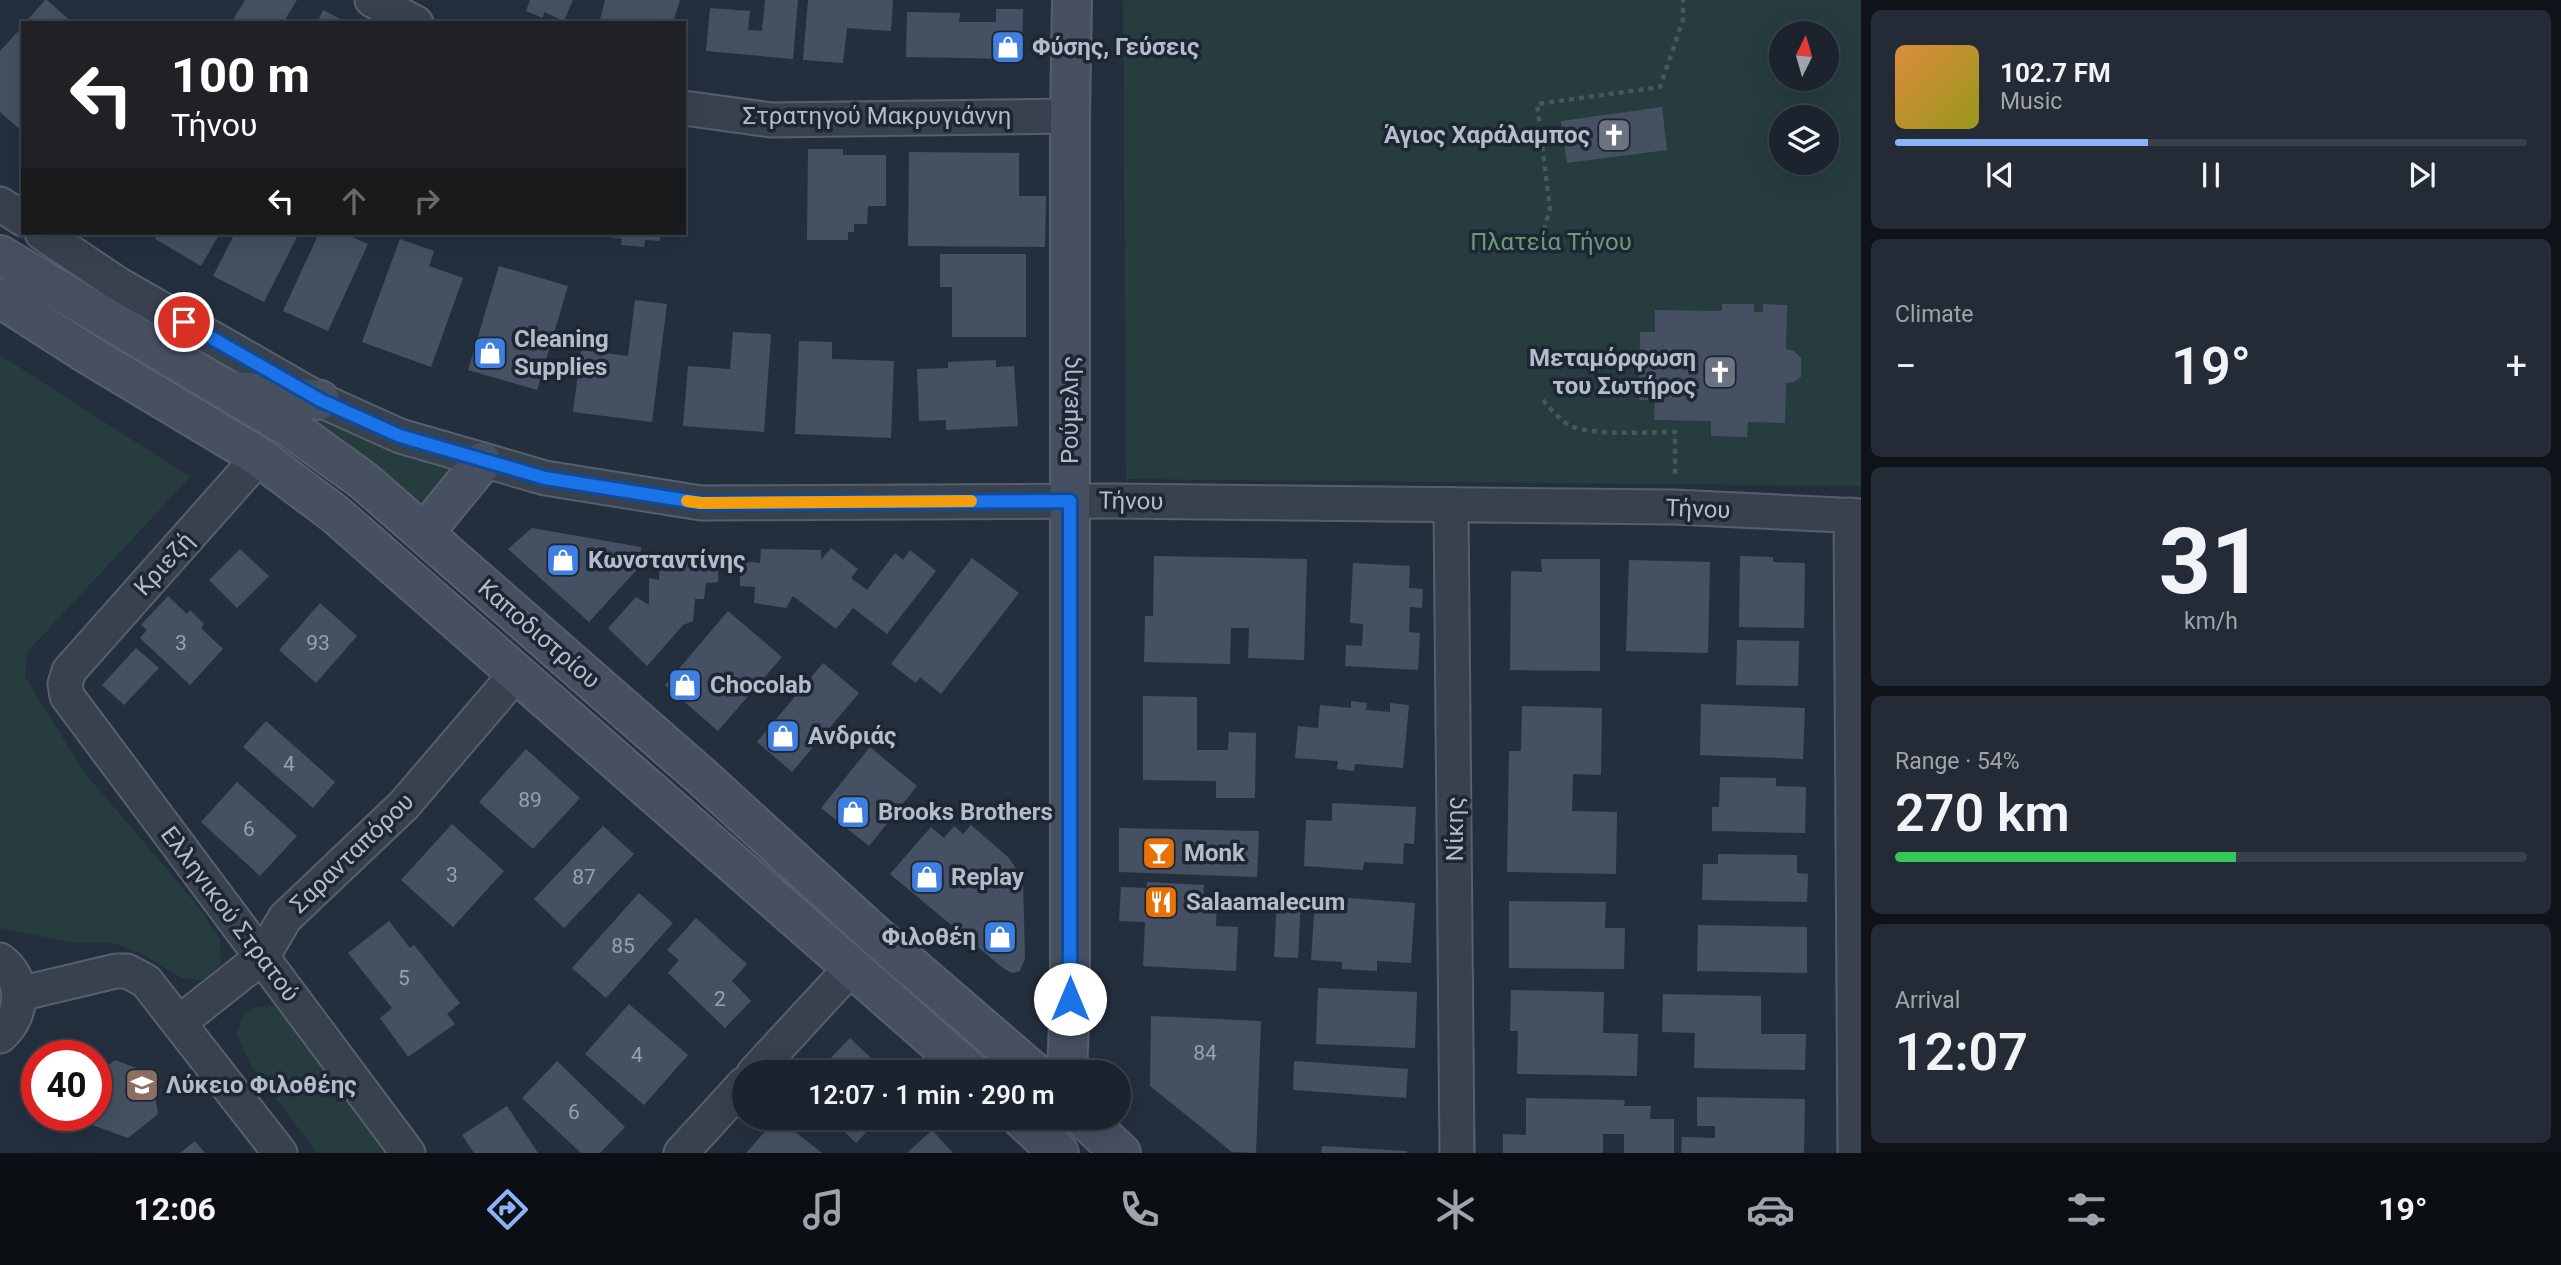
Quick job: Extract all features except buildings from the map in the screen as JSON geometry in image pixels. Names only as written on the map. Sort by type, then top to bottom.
[{"type":"main road","name":"Ρούμελης","points":[[1068,1060],[1072,0]]},
{"type":"main road","name":"Καποδιστρίου","points":[[0,255],[292,429],[364,481],[690,767],[875,935],[1020,1060]]},
{"type":"main road","name":"Καποδιστρίου","points":[[0,298],[89,355],[260,457],[343,520],[957,1060]]},
{"type":"main road","points":[[222,389],[320,400]]},
{"type":"main road","points":[[424,533],[482,462]]},
{"type":"main road","points":[[1096,1130],[1121,1153]]},
{"type":"street","points":[[372,0],[412,21]]},
{"type":"street","name":"Στρατηγού Μακρυγιάννη","points":[[686,108],[771,120],[1070,116]]},
{"type":"street","points":[[0,204],[21,218]]},
{"type":"street","name":"Τήνου","points":[[45,235],[118,284],[320,400],[400,436],[482,462],[545,478],[701,503],[1070,501],[1674,507],[1856,515]]},
{"type":"street","name":"Κριεζή","points":[[69,671],[260,457]]},
{"type":"street","name":"Νίκης","points":[[1451,505],[1457,1153]]},
{"type":"street","points":[[1855,1153],[1856,515]]},
{"type":"street","name":"Ελληνικού Στρατού","points":[[69,671],[65,684],[67,696],[408,1153]]},
{"type":"street","name":"Σαρανταπόρου","points":[[180,1022],[261,957],[285,918],[404,805],[516,674]]},
{"type":"street","points":[[0,960],[16,978],[19,994],[18,1009],[12,1024],[0,1037]]},
{"type":"street","points":[[766,1060],[851,968]]},
{"type":"street","points":[[19,994],[116,971],[127,971],[146,981],[280,1153]]},
{"type":"street","points":[[681,1153],[732,1097]]},
{"type":"path","points":[[1544,230],[1550,209],[1537,104],[1660,87],[1683,20],[1683,0]]},
{"type":"path","points":[[1543,400],[1558,417],[1585,430],[1675,432],[1675,474]]},
{"type":"green space","name":"Πλατεία Τήνου","points":[[1123,0],[1861,0],[1861,486],[1126,479]]},
{"type":"green space","points":[[0,355],[190,477],[28,651],[25,677],[84,772],[194,901],[220,939],[221,964],[203,980],[181,978],[140,953],[110,942],[75,943],[0,928]]},
{"type":"green space","points":[[320,400],[482,462],[424,533],[292,429]]},
{"type":"green space","points":[[274,1006],[295,1025],[386,1153],[317,1153],[250,1064],[237,1034],[243,1015],[254,1007]]},
{"type":"slow traffic","points":[[687,501],[971,501]]},
{"type":"place","name":"Φύσης, Γεύσεις","points":[[1008,47]]},
{"type":"place","name":"Άγιος Χαράλαμπος","points":[[1614,135]]},
{"type":"place","name":"Cleaning Supplies","points":[[490,353]]},
{"type":"place","name":"Μεταμόρφωση του Σωτήρος","points":[[1720,372]]},
{"type":"place","name":"Κωνσταντίνης","points":[[563,560]]},
{"type":"place","name":"Chocolab","points":[[685,685]]},
{"type":"place","name":"Ανδριάς","points":[[783,736]]},
{"type":"place","name":"Brooks Brothers","points":[[853,812]]},
{"type":"place","name":"Monk","points":[[1159,853]]},
{"type":"place","name":"Replay","points":[[927,877]]},
{"type":"place","name":"Salaamalecum","points":[[1161,902]]},
{"type":"place","name":"Φιλοθέη","points":[[1000,937]]},
{"type":"place","name":"Λύκειο Φιλοθέης","points":[[142,1085]]},
{"type":"route","points":[[184,322],[320,400],[400,436],[482,462],[545,478],[701,503],[1070,501],[1070,999]]}]
